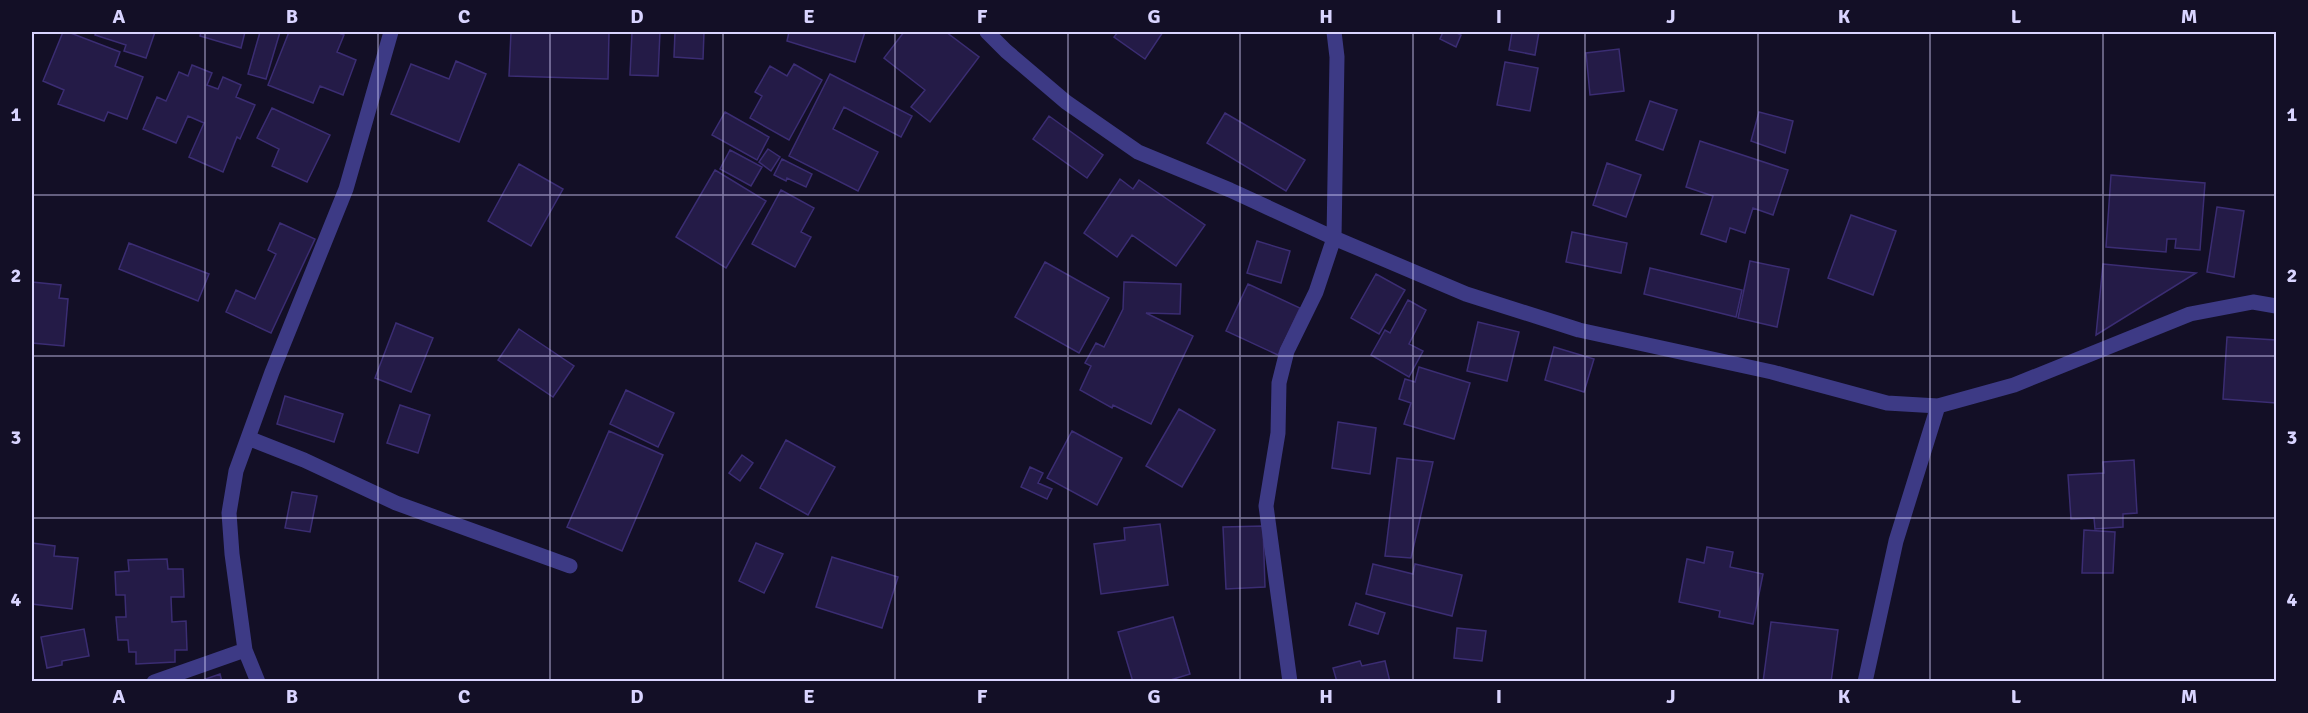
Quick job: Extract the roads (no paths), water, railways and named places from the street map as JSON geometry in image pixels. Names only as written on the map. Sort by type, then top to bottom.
[{"type":"street","points":[[258,681],[245,650],[232,554],[229,513],[236,471],[272,372],[346,189],[391,32]]},
{"type":"street","points":[[987,32],[1066,102],[1138,152],[1466,294],[1579,330],[1772,372],[1887,403],[1938,406],[2014,385],[2190,314],[2253,302],[2277,306]]},
{"type":"street","points":[[1290,681],[1266,506],[1278,433],[1279,383],[1287,351],[1316,292],[1334,237],[1337,57],[1334,32]]},
{"type":"street","points":[[1865,681],[1896,541],[1938,406]]},
{"type":"street","points":[[248,438],[304,460],[396,503],[570,566]]},
{"type":"street","points":[[154,681],[245,650]]}]
